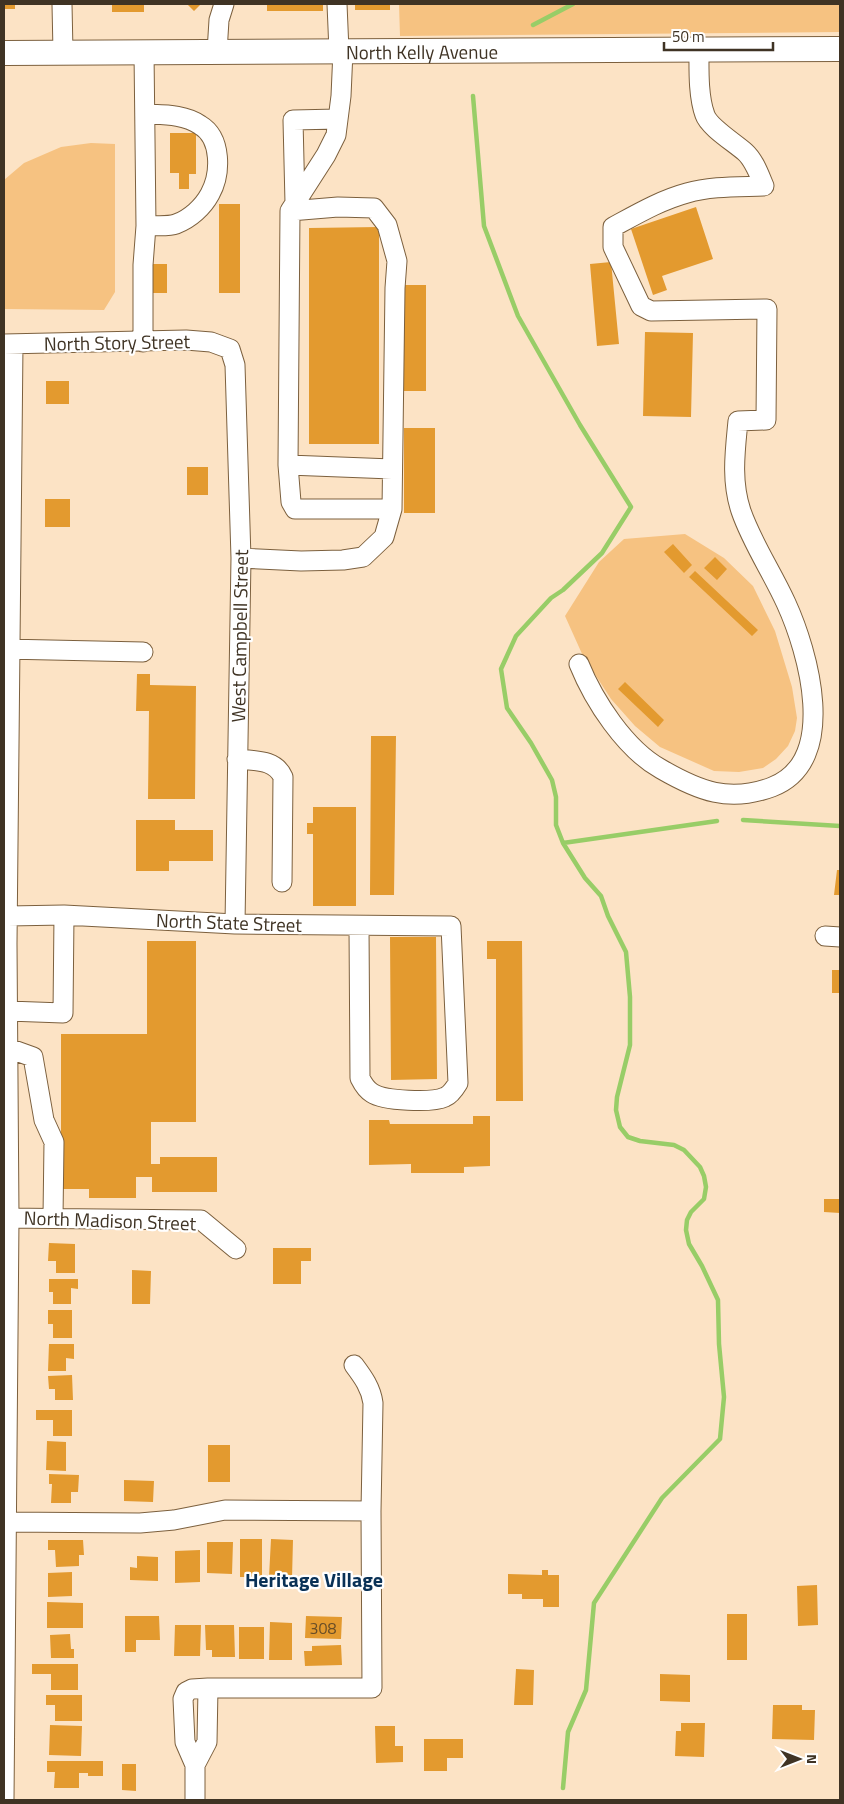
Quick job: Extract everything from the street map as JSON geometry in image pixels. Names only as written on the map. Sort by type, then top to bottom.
[{"type":"main road","name":"North Kelly Avenue","points":[[4,53],[840,49]]},
{"type":"street","points":[[62,4],[63,52]]},
{"type":"street","points":[[218,52],[219,20],[224,4]]},
{"type":"street","points":[[292,207],[326,155],[336,135],[341,52],[337,4]]},
{"type":"street","points":[[579,664],[594,696],[602,708],[622,734],[641,754],[656,767],[700,789],[720,794],[738,795],[775,786],[789,777],[800,765],[808,748],[813,727],[814,708],[802,645],[786,603],[741,512],[735,490],[734,467],[738,421],[766,420],[767,309],[651,311],[641,306],[613,247],[613,227],[647,208],[688,192],[719,188],[764,186],[757,169],[746,153],[724,136],[705,117],[700,86],[699,49]]},
{"type":"street","points":[[143,342],[142,265],[146,226],[144,52]]},
{"type":"street","points":[[145,114],[183,117],[201,125],[211,135],[217,148],[218,170],[211,194],[198,211],[175,224],[146,226]]},
{"type":"street","points":[[338,119],[293,120],[288,465],[290,502],[295,509],[392,509]]},
{"type":"street","points":[[241,558],[334,560],[363,556],[384,536],[392,509],[395,288],[398,261],[387,225],[374,208],[292,207]]},
{"type":"street","name":"North Story Street","points":[[8,344],[186,340],[212,342],[230,349]]},
{"type":"street","points":[[4,1800],[8,1048],[6,649],[8,344]]},
{"type":"street","name":"West Campbell Street","points":[[230,349],[236,375],[241,558],[235,924]]},
{"type":"street","points":[[288,465],[392,469]]},
{"type":"street","points":[[6,649],[143,652]]},
{"type":"street","points":[[237,759],[266,762],[280,769],[283,777],[282,882]]},
{"type":"street","points":[[8,1011],[63,1013],[64,915]]},
{"type":"street","name":"North State Street","points":[[8,916],[64,915],[235,924],[451,926],[458,1083],[446,1097],[433,1100],[385,1098],[372,1094],[360,1078],[359,926]]},
{"type":"street","points":[[8,1048],[33,1058],[44,1120],[54,1142],[53,1217]]},
{"type":"street","name":"North Madison Street","points":[[6,1218],[201,1220],[236,1249]]},
{"type":"street","points":[[195,1800],[195,1765],[207,1742],[208,1688],[372,1688],[371,1511],[373,1403],[369,1388],[354,1365]]},
{"type":"street","points":[[5,1522],[140,1523],[174,1520],[225,1510],[371,1511]]},
{"type":"shaded area","points":[[399,4],[840,4],[840,32],[400,36]]},
{"type":"shaded area","points":[[91,143],[115,144],[115,292],[104,310],[4,309],[4,180],[24,163],[61,147]]},
{"type":"shaded area","points":[[685,534],[724,558],[753,586],[775,631],[792,687],[797,718],[795,731],[788,746],[776,759],[763,768],[739,772],[714,771],[660,747],[635,726],[611,699],[583,656],[565,616],[599,562],[624,539]]},
{"type":"building","points":[[4,4],[15,4],[15,9],[4,9]]},
{"type":"building","points":[[112,4],[144,4],[144,12],[112,12]]},
{"type":"building","points":[[187,4],[201,4],[194,11]]},
{"type":"building","points":[[267,4],[323,4],[323,11],[267,11]]},
{"type":"building","points":[[355,4],[390,4],[390,10],[355,10]]},
{"type":"building","points":[[170,133],[196,133],[196,174],[189,174],[189,189],[179,189],[179,173],[170,173]]},
{"type":"building","points":[[219,204],[240,204],[240,293],[219,293]]},
{"type":"building","points":[[696,207],[713,259],[662,276],[667,290],[653,295],[631,229]]},
{"type":"building","points":[[379,227],[379,444],[309,444],[309,228]]},
{"type":"building","points":[[611,262],[619,344],[597,346],[590,264]]},
{"type":"building","points":[[149,264],[167,264],[167,293],[149,293]]},
{"type":"building","points":[[403,285],[426,285],[426,391],[403,391]]},
{"type":"building","points":[[645,332],[693,333],[691,417],[643,416]]},
{"type":"building","points":[[46,381],[69,381],[69,404],[46,404]]},
{"type":"building","points":[[404,428],[435,428],[435,513],[404,513]]},
{"type":"building","points":[[187,467],[208,467],[208,495],[187,495]]},
{"type":"building","points":[[45,499],[70,499],[70,527],[45,527]]},
{"type":"building","points":[[673,544],[692,565],[684,573],[664,552]]},
{"type":"building","points":[[715,557],[727,569],[717,580],[704,568]]},
{"type":"building","points":[[695,571],[758,630],[752,636],[689,577]]},
{"type":"building","points":[[137,674],[150,674],[150,685],[196,686],[195,799],[148,799],[149,711],[136,711]]},
{"type":"building","points":[[625,682],[664,720],[658,727],[618,689]]},
{"type":"building","points":[[371,736],[396,736],[394,895],[370,895]]},
{"type":"building","points":[[313,807],[356,807],[356,906],[313,906],[313,834],[307,834],[307,823],[313,823]]},
{"type":"building","points":[[136,820],[175,820],[175,830],[213,830],[213,861],[169,861],[169,871],[136,871]]},
{"type":"building","points":[[837,870],[840,870],[840,895],[834,895]]},
{"type":"building","points":[[390,937],[436,937],[437,1079],[391,1080]]},
{"type":"building","points":[[147,941],[196,941],[196,1122],[151,1122],[151,1164],[160,1164],[160,1157],[217,1157],[217,1192],[152,1192],[152,1177],[136,1177],[136,1198],[89,1198],[89,1189],[61,1189],[61,1034],[147,1034]]},
{"type":"building","points":[[487,941],[522,941],[523,1101],[496,1101],[496,959],[487,959]]},
{"type":"building","points":[[832,970],[840,970],[840,993],[832,993]]},
{"type":"building","points":[[473,1116],[490,1116],[490,1166],[464,1167],[464,1173],[411,1173],[411,1164],[369,1165],[369,1120],[389,1120],[390,1124],[473,1124]]},
{"type":"building","points":[[824,1199],[840,1199],[840,1213],[824,1212]]},
{"type":"building","points":[[49,1243],[75,1244],[75,1273],[56,1273],[56,1261],[48,1261]]},
{"type":"building","points":[[273,1248],[311,1248],[311,1261],[301,1261],[301,1284],[273,1284]]},
{"type":"building","points":[[132,1270],[151,1271],[150,1304],[132,1304]]},
{"type":"building","points":[[49,1279],[78,1279],[78,1289],[71,1288],[71,1304],[53,1304],[53,1292],[49,1292]]},
{"type":"building","points":[[48,1310],[72,1310],[72,1338],[53,1338],[53,1324],[48,1324]]},
{"type":"building","points":[[49,1344],[74,1344],[74,1359],[66,1358],[66,1371],[48,1371]]},
{"type":"building","points":[[72,1375],[73,1400],[55,1400],[55,1389],[49,1389],[48,1376]]},
{"type":"building","points":[[36,1410],[72,1410],[72,1436],[53,1436],[53,1420],[36,1420]]},
{"type":"building","points":[[47,1441],[66,1442],[66,1471],[46,1470]]},
{"type":"building","points":[[208,1445],[230,1445],[230,1482],[208,1482]]},
{"type":"building","points":[[49,1474],[79,1475],[78,1492],[71,1492],[71,1503],[51,1503],[52,1484],[49,1484]]},
{"type":"building","points":[[124,1480],[154,1481],[153,1502],[124,1501]]},
{"type":"building","points":[[240,1539],[262,1539],[262,1577],[240,1577]]},
{"type":"building","points":[[271,1539],[293,1540],[292,1578],[269,1577]]},
{"type":"building","points":[[48,1540],[83,1540],[84,1555],[79,1555],[79,1566],[56,1567],[55,1550],[48,1550]]},
{"type":"building","points":[[207,1542],[233,1542],[232,1574],[207,1573]]},
{"type":"building","points":[[200,1550],[200,1582],[175,1583],[175,1551]]},
{"type":"building","points":[[137,1556],[158,1557],[158,1581],[130,1580],[130,1567],[137,1568]]},
{"type":"building","points":[[542,1570],[548,1570],[548,1575],[559,1575],[559,1607],[543,1607],[543,1599],[522,1599],[522,1594],[508,1594],[508,1574],[542,1575]]},
{"type":"building","points":[[72,1572],[72,1596],[48,1597],[48,1573]]},
{"type":"building","points":[[817,1585],[818,1625],[798,1626],[797,1586]]},
{"type":"building","points":[[47,1602],[83,1603],[83,1628],[47,1628]]},
{"type":"building","points":[[727,1614],[747,1614],[747,1660],[727,1660]]},
{"type":"building","points":[[125,1616],[159,1616],[160,1640],[136,1640],[136,1652],[125,1652]]},
{"type":"building","points":[[306,1616],[342,1617],[341,1639],[305,1638]]},
{"type":"building","points":[[270,1622],[292,1623],[292,1660],[269,1660]]},
{"type":"building","points":[[175,1625],[201,1625],[200,1656],[174,1656]]},
{"type":"building","points":[[205,1625],[234,1625],[235,1657],[212,1657],[212,1650],[206,1650]]},
{"type":"building","points":[[239,1627],[264,1627],[264,1659],[239,1659]]},
{"type":"building","points":[[70,1634],[74,1658],[51,1658],[50,1635]]},
{"type":"building","points":[[341,1645],[342,1665],[305,1666],[304,1651],[312,1651],[312,1646]]},
{"type":"building","points":[[32,1664],[78,1664],[78,1690],[51,1690],[51,1674],[32,1674]]},
{"type":"building","points":[[516,1669],[534,1670],[533,1705],[514,1705]]},
{"type":"building","points":[[660,1674],[690,1675],[690,1702],[660,1701]]},
{"type":"building","points":[[46,1695],[82,1695],[82,1721],[55,1721],[55,1705],[46,1705]]},
{"type":"building","points":[[773,1705],[802,1705],[802,1710],[815,1710],[814,1740],[772,1739]]},
{"type":"building","points":[[681,1723],[705,1723],[704,1757],[675,1756],[676,1731],[681,1731]]},
{"type":"building","points":[[50,1725],[82,1726],[81,1756],[49,1755]]},
{"type":"building","points":[[375,1726],[395,1726],[395,1746],[403,1746],[403,1762],[376,1763]]},
{"type":"building","points":[[424,1739],[463,1739],[463,1758],[447,1758],[447,1771],[424,1771]]},
{"type":"building","points":[[47,1761],[103,1761],[103,1776],[88,1776],[88,1773],[79,1773],[79,1788],[54,1788],[55,1772],[47,1772]]},
{"type":"building","points":[[122,1764],[136,1764],[136,1791],[122,1790]]},
{"type":"waterway","points":[[533,25],[573,4]]},
{"type":"waterway","points":[[473,96],[484,226],[518,316],[580,425],[631,507],[602,553],[563,590],[551,598],[516,636],[501,669],[507,708],[531,743],[552,780],[556,797],[556,825],[563,843],[585,878],[601,896],[608,916],[626,952],[630,997],[630,1045],[617,1097],[616,1110],[620,1127],[628,1137],[640,1141],[674,1145],[684,1150],[700,1167],[704,1176],[706,1187],[704,1199],[691,1212],[687,1220],[686,1230],[689,1244],[718,1300],[719,1344],[724,1397],[720,1439],[662,1498],[594,1603],[586,1690],[568,1732],[563,1788]]},
{"type":"waterway","points":[[743,820],[840,826]]},
{"type":"waterway","points":[[563,843],[717,821]]},
{"type":"district","name":"Heritage Village","points":[[314,1579]]}]
